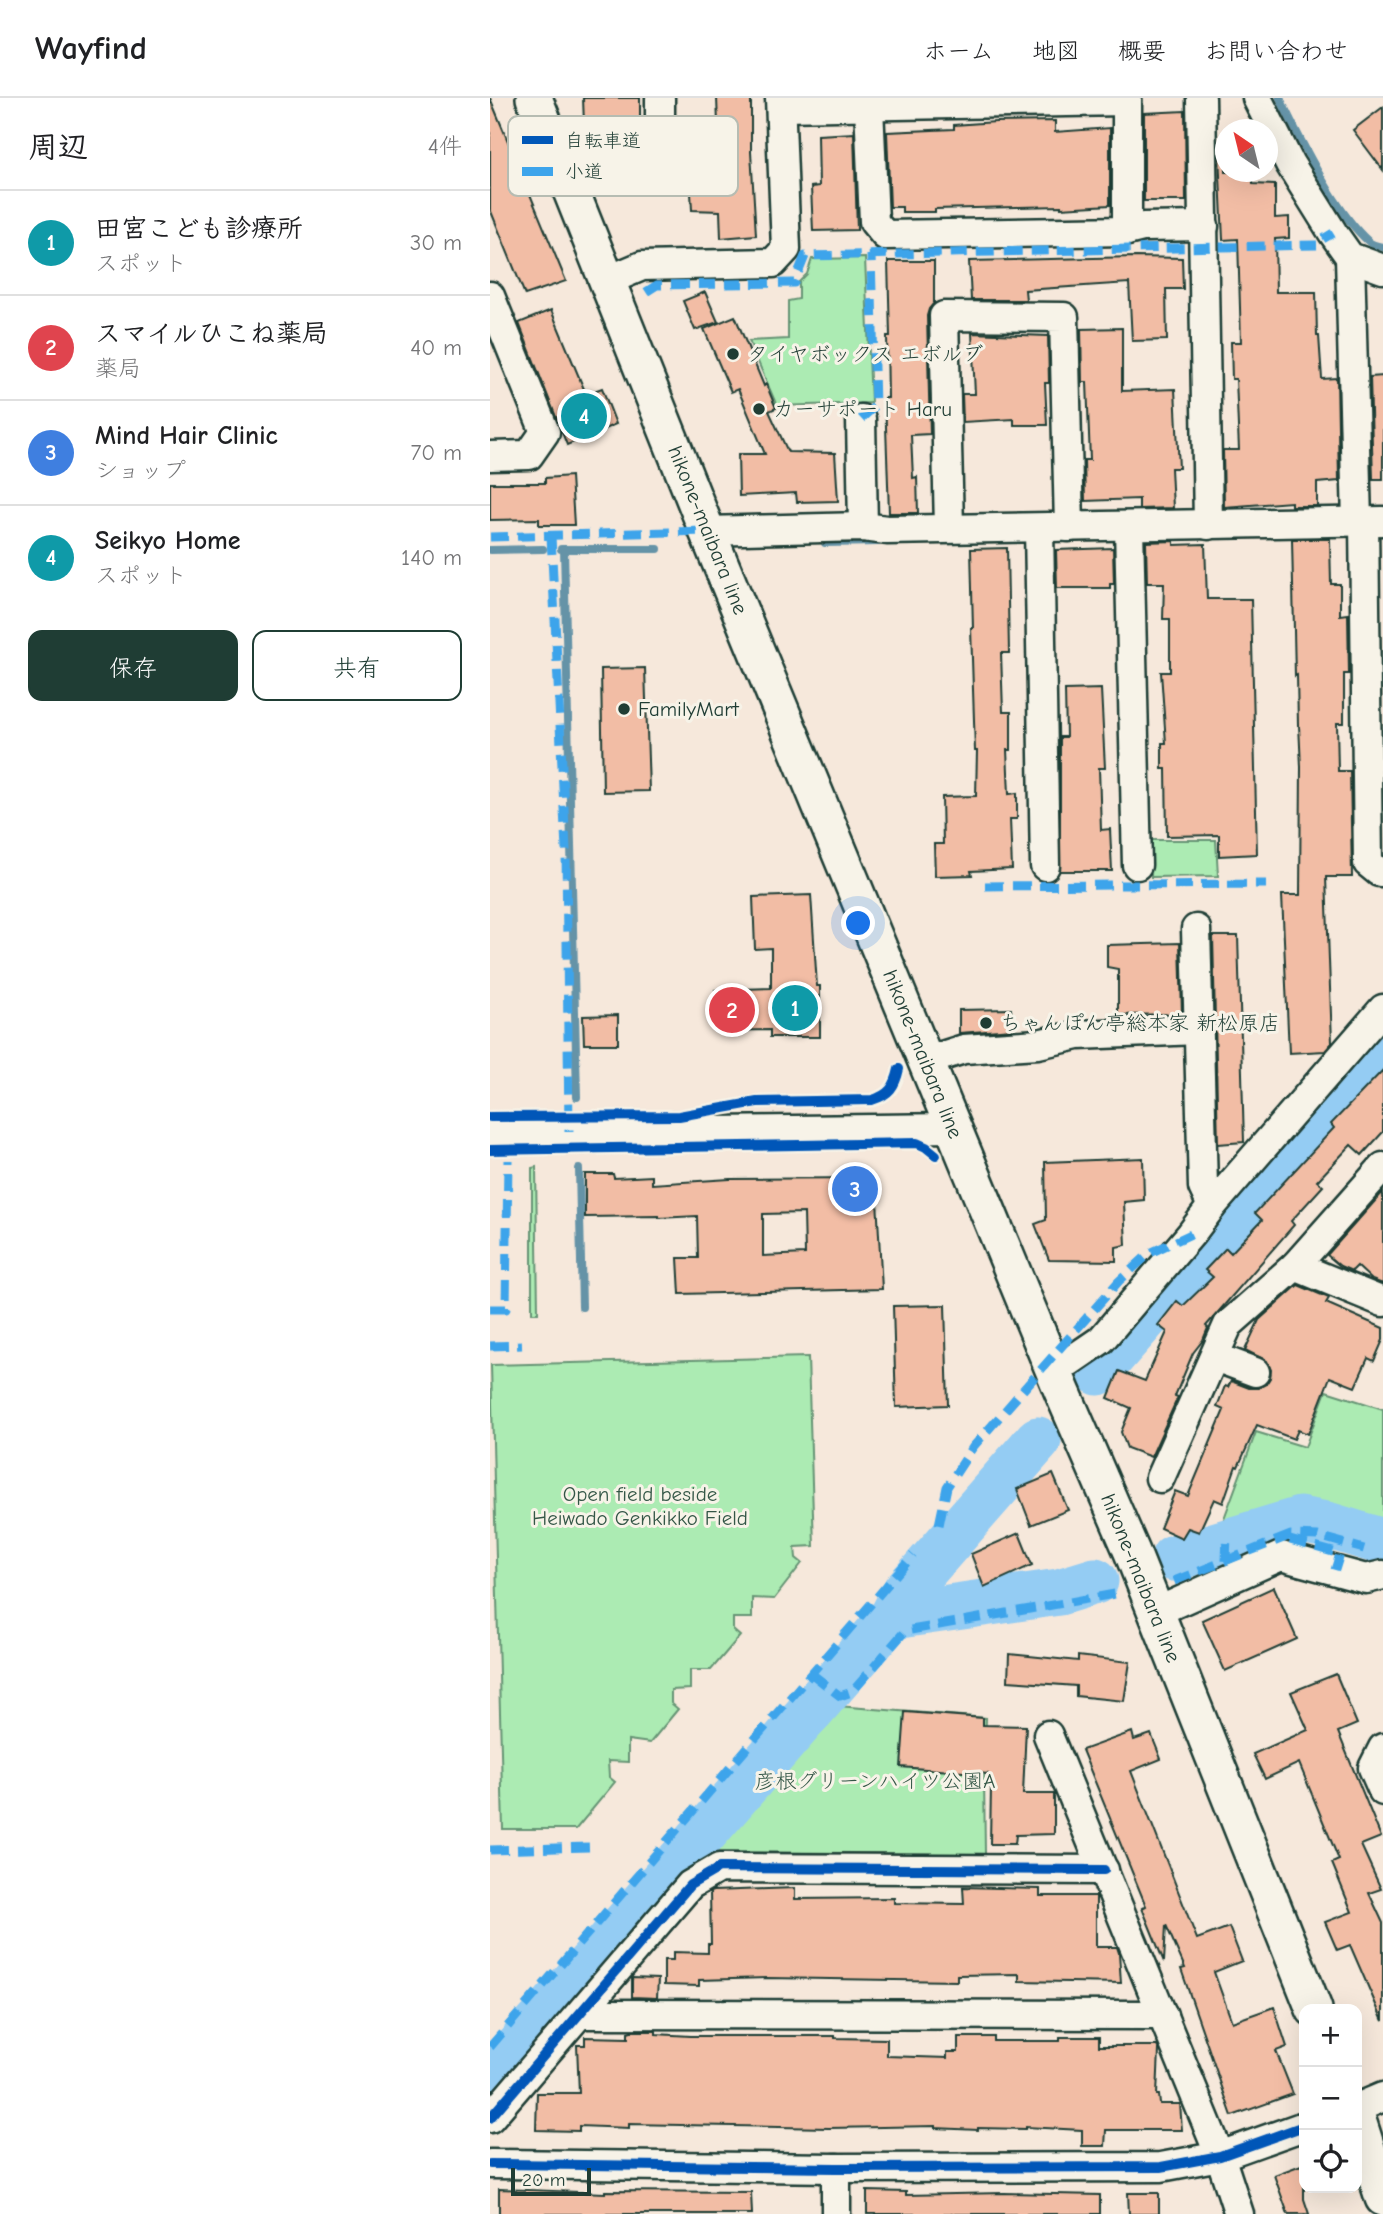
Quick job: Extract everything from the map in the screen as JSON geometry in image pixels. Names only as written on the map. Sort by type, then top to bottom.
[{"type":"main road","name":"hikone-maibara line","points":[[534,98],[541,116]]},
{"type":"main road","name":"hikone-maibara line","points":[[574,196],[707,531],[1156,1612],[1312,2004]]},
{"type":"main road","points":[[1361,2130],[1383,2199]]},
{"type":"street","points":[[1201,98],[1208,525]]},
{"type":"street","points":[[1256,98],[1290,164],[1350,257],[1368,521],[1368,863],[1383,872]]},
{"type":"street","points":[[609,280],[642,266],[773,263],[786,248],[780,103],[869,106],[1127,99],[1127,231]]},
{"type":"street","points":[[869,106],[874,222],[885,234],[1127,231],[1143,227],[1204,226]]},
{"type":"street","points":[[1350,257],[1383,269]]},
{"type":"street","points":[[490,296],[545,432],[529,455],[490,456]]},
{"type":"street","points":[[949,528],[944,316],[1064,317],[1069,527]]},
{"type":"street","points":[[861,419],[863,527]]},
{"type":"street","points":[[707,531],[863,527],[887,530],[1129,527],[1368,521]]},
{"type":"street","points":[[1129,527],[1137,865]]},
{"type":"street","points":[[1039,528],[1045,866]]},
{"type":"street","points":[[1196,929],[1202,1187],[1212,1206]]},
{"type":"street","points":[[1054,1371],[1101,1340],[1212,1206],[1379,1021]]},
{"type":"street","points":[[926,1061],[964,1049],[1038,1044],[1078,1035],[1198,1030]]},
{"type":"street","points":[[490,1134],[954,1128]]},
{"type":"street","points":[[1160,1478],[1228,1325],[1295,1266],[1383,1167]]},
{"type":"street","points":[[1295,1266],[1383,1302]]},
{"type":"street","points":[[1215,1357],[1255,1372]]},
{"type":"street","points":[[1156,1612],[1281,1556],[1366,1579],[1383,1575]]},
{"type":"street","points":[[1048,1735],[1220,2155],[1239,2214]]},
{"type":"street","points":[[1383,1748],[1373,1768],[1383,1791]]},
{"type":"street","points":[[490,2118],[690,1885],[719,1868],[1104,1870]]},
{"type":"street","points":[[580,2014],[1163,2015]]},
{"type":"street","points":[[1362,2106],[1383,2097]]},
{"type":"street","points":[[490,2164],[836,2168],[1161,2167],[1220,2155],[1299,2128]]},
{"type":"street","points":[[836,2168],[836,2214]]},
{"type":"green space","points":[[865,258],[871,403],[777,406],[749,341],[788,339],[788,301],[799,299],[799,282],[807,274],[812,259]]},
{"type":"green space","points":[[1152,840],[1216,840],[1218,876],[1151,877]]},
{"type":"green space","points":[[536,1167],[538,1313],[532,1313],[532,1168]]},
{"type":"green space","name":"Open field beside Heiwado Genkikko Field","points":[[808,1357],[814,1546],[795,1547],[796,1558],[802,1563],[774,1599],[752,1598],[752,1618],[733,1618],[733,1630],[740,1636],[711,1670],[690,1670],[690,1689],[671,1690],[671,1703],[678,1709],[650,1743],[628,1740],[628,1762],[608,1761],[609,1777],[615,1782],[576,1829],[503,1829],[491,1365]]},
{"type":"green space","points":[[1326,1391],[1383,1409],[1383,1530],[1315,1511],[1294,1512],[1220,1537],[1219,1532],[1256,1432],[1305,1447]]},
{"type":"green space","name":"彦根グリーンハイツ公園A","points":[[837,1706],[986,1718],[985,1854],[704,1852]]},
{"type":"building","points":[[490,98],[508,141],[508,196],[531,196],[566,281],[525,295],[490,209]]},
{"type":"building","points":[[583,98],[640,98],[640,116],[584,116]]},
{"type":"building","points":[[717,98],[751,98],[756,235],[721,238],[720,211],[692,210],[691,196],[738,196],[738,116],[718,116]]},
{"type":"building","points":[[1383,107],[1383,170],[1353,130]]},
{"type":"building","points":[[1185,111],[1186,201],[1144,201],[1144,113]]},
{"type":"building","points":[[1055,121],[1055,132],[1110,128],[1110,205],[935,209],[935,212],[902,212],[902,207],[890,207],[887,132],[954,129],[954,125],[996,122]]},
{"type":"building","points":[[854,133],[857,230],[813,231],[811,187],[819,186],[818,135]]},
{"type":"building","points":[[1220,182],[1275,185],[1275,218],[1289,217],[1289,238],[1275,239],[1276,292],[1316,292],[1322,379],[1337,378],[1339,481],[1317,483],[1317,506],[1291,506],[1291,502],[1224,507],[1223,450],[1239,450],[1236,379],[1232,379],[1231,342],[1241,342],[1238,239],[1223,240]]},
{"type":"building","points":[[1182,258],[1183,289],[1166,289],[1167,340],[1132,341],[1129,283],[1025,290],[1026,300],[971,300],[969,261]]},
{"type":"building","points":[[888,261],[934,261],[934,303],[927,316],[930,434],[911,435],[913,478],[917,477],[918,513],[889,513],[885,398],[888,398],[887,336],[890,336]]},
{"type":"building","points":[[705,292],[718,322],[695,330],[683,301]]},
{"type":"building","points":[[551,310],[586,394],[602,388],[616,424],[567,445],[519,323]]},
{"type":"building","points":[[735,316],[776,408],[769,411],[788,452],[835,453],[838,501],[797,502],[796,493],[739,496],[738,454],[765,454],[738,389],[731,392],[704,329]]},
{"type":"building","points":[[1122,328],[1122,391],[1175,389],[1179,468],[1171,468],[1173,508],[1139,509],[1139,499],[1085,501],[1084,460],[1090,460],[1087,382],[1082,382],[1081,329]]},
{"type":"building","points":[[972,333],[1048,336],[1049,383],[1045,383],[1047,425],[1014,425],[1014,419],[963,422],[962,394],[975,394]]},
{"type":"building","points":[[1383,376],[1383,479],[1373,479],[1370,377]]},
{"type":"building","points":[[571,476],[574,525],[539,525],[539,519],[490,520],[490,483],[545,483],[545,478]]},
{"type":"building","points":[[1292,539],[1330,539],[1331,584],[1340,584],[1340,615],[1348,614],[1349,674],[1344,674],[1344,723],[1337,723],[1338,771],[1350,771],[1352,877],[1326,877],[1332,1043],[1325,1051],[1289,1053],[1282,895],[1300,895],[1301,767],[1297,675],[1295,676]]},
{"type":"building","points":[[1174,541],[1174,545],[1205,544],[1207,599],[1251,599],[1257,854],[1219,856],[1219,835],[1167,836],[1166,769],[1162,769],[1162,743],[1166,743],[1161,672],[1170,672],[1170,619],[1163,619],[1164,583],[1147,583],[1146,542]]},
{"type":"building","points":[[1007,548],[1009,653],[1001,653],[1003,712],[1011,712],[1011,750],[1007,750],[1009,794],[1017,793],[1017,819],[1010,819],[1012,869],[971,871],[972,875],[935,876],[934,844],[943,844],[942,797],[976,796],[971,549]]},
{"type":"building","points":[[1113,548],[1114,584],[1110,584],[1110,588],[1057,588],[1056,550]]},
{"type":"building","points":[[645,668],[649,791],[603,792],[601,669]]},
{"type":"building","points":[[1101,689],[1105,768],[1099,768],[1101,830],[1110,829],[1112,871],[1060,871],[1060,737],[1066,737],[1065,690]]},
{"type":"building","points":[[811,895],[817,986],[820,986],[820,1037],[770,1037],[770,1030],[716,1031],[715,990],[771,988],[771,948],[755,949],[753,897]]},
{"type":"building","points":[[1213,936],[1238,936],[1244,1142],[1218,1144]]},
{"type":"building","points":[[1180,943],[1182,1014],[1118,1015],[1118,969],[1107,967],[1107,945]]},
{"type":"building","name":"ちゃんぽん亭総本家 新松原店","points":[[1011,1009],[1013,1029],[959,1033],[959,1010]]},
{"type":"building","points":[[618,1015],[618,1044],[584,1044],[583,1016]]},
{"type":"building","points":[[1383,1070],[1383,1132],[1362,1155],[1351,1145],[1317,1181],[1323,1186],[1291,1221],[1294,1225],[1206,1326],[1208,1328],[1203,1340],[1193,1353],[1175,1396],[1178,1397],[1151,1457],[1127,1448],[1121,1432],[1131,1408],[1108,1398],[1119,1371],[1145,1381],[1167,1332],[1158,1325],[1177,1301],[1183,1306],[1213,1277],[1205,1270],[1226,1248],[1231,1253],[1262,1220],[1255,1213],[1334,1128],[1331,1124]]},
{"type":"building","points":[[1143,1158],[1144,1200],[1124,1202],[1126,1245],[1116,1247],[1116,1261],[1049,1260],[1035,1224],[1046,1220],[1045,1162]]},
{"type":"building","points":[[585,1174],[613,1174],[614,1178],[652,1176],[652,1184],[730,1179],[870,1178],[871,1200],[877,1200],[882,1289],[680,1294],[678,1258],[698,1258],[697,1216],[585,1217]],"holes":[[[804,1213],[805,1254],[763,1256],[763,1214]]]},
{"type":"building","points":[[1383,1192],[1383,1284],[1372,1280],[1357,1266],[1352,1271],[1340,1266],[1327,1255]]},
{"type":"building","points":[[1298,1285],[1329,1298],[1326,1303],[1383,1328],[1383,1340],[1374,1361],[1368,1358],[1355,1387],[1330,1377],[1308,1434],[1298,1430],[1294,1439],[1257,1425],[1238,1467],[1236,1466],[1223,1503],[1214,1499],[1199,1532],[1188,1528],[1182,1538],[1160,1528],[1175,1491],[1188,1496],[1224,1410],[1217,1407],[1225,1386],[1228,1387],[1231,1381],[1249,1388],[1258,1388],[1270,1378],[1271,1370],[1267,1361],[1245,1350],[1259,1320]]},
{"type":"building","points":[[945,1305],[948,1405],[896,1407],[893,1306]]},
{"type":"building","points":[[1053,1474],[1068,1510],[1031,1525],[1017,1489]]},
{"type":"building","points":[[1019,1533],[1032,1565],[984,1587],[971,1554]]},
{"type":"building","points":[[1274,1587],[1297,1639],[1225,1671],[1202,1620]]},
{"type":"building","points":[[1009,1654],[1078,1661],[1078,1656],[1130,1662],[1124,1701],[1076,1696],[1076,1686],[1008,1681]]},
{"type":"building","points":[[1336,1674],[1357,1724],[1338,1732],[1381,1837],[1361,1845],[1381,1889],[1369,1893],[1383,1923],[1383,2021],[1350,1945],[1337,1950],[1325,1922],[1352,1912],[1332,1863],[1339,1860],[1299,1763],[1265,1779],[1253,1754],[1308,1730],[1291,1692]]},
{"type":"building","points":[[905,1712],[983,1718],[983,1725],[1026,1726],[1023,1794],[1054,1794],[1054,1834],[1016,1835],[1015,1844],[990,1844],[991,1787],[988,1787],[988,1774],[901,1767]]},
{"type":"building","points":[[1132,1732],[1134,1740],[1151,1734],[1161,1759],[1131,1771],[1197,1939],[1229,1927],[1242,1961],[1214,1972],[1232,2022],[1274,2007],[1287,2047],[1276,2051],[1293,2094],[1232,2116],[1181,1969],[1185,1968],[1166,1925],[1164,1962],[1142,1908],[1146,1906],[1082,1750]]},
{"type":"building","points":[[963,1887],[1040,1889],[1040,1896],[1096,1896],[1096,1947],[1117,1947],[1121,1983],[1019,1981],[1019,1974],[957,1975],[957,1981],[767,1978],[699,1980],[699,1986],[664,1985],[664,1960],[673,1960],[673,1952],[708,1953],[708,1944],[711,1944],[710,1892],[713,1891],[795,1888],[795,1899],[894,1898],[894,1903],[964,1904]]},
{"type":"building","points":[[632,1978],[658,1979],[657,1998],[632,1997]]},
{"type":"building","points":[[628,2032],[691,2036],[835,2036],[887,2039],[887,2056],[947,2058],[947,2052],[958,2052],[958,2037],[994,2037],[994,2041],[1060,2041],[1060,2037],[1099,2037],[1099,2046],[1157,2046],[1157,2095],[1160,2104],[1180,2104],[1182,2130],[1106,2130],[1105,2146],[1082,2146],[1082,2130],[1026,2127],[978,2130],[935,2126],[829,2128],[629,2124],[629,2128],[579,2126],[579,2131],[536,2130],[537,2093],[579,2093],[577,2045],[585,2045],[585,2037],[628,2038]]},
{"type":"building","points":[[1299,2166],[1299,2193],[1304,2193],[1309,2214],[1288,2214],[1274,2175]]},
{"type":"building","points":[[499,2189],[605,2193],[751,2192],[752,2214],[499,2214]]},
{"type":"building","points":[[867,2191],[906,2192],[906,2195],[1100,2195],[1100,2214],[867,2214]]},
{"type":"building","points":[[1128,2193],[1159,2193],[1159,2214],[1129,2214]]},
{"type":"waterway","points":[[1280,98],[1319,174],[1343,212],[1368,241],[1383,247]]},
{"type":"waterway","points":[[825,543],[878,542]]},
{"type":"waterway","points":[[490,550],[543,549]]},
{"type":"waterway","points":[[561,549],[658,549]]},
{"type":"waterway","points":[[564,549],[577,1097]]},
{"type":"waterway","points":[[1098,1372],[1383,1047]]},
{"type":"waterway","points":[[579,1169],[582,1307]]},
{"type":"waterway","points":[[490,2079],[893,1616],[905,1592],[1038,1440]]},
{"type":"waterway","points":[[1174,1558],[1300,1520],[1383,1542]]},
{"type":"waterway","points":[[893,1616],[1059,1592],[1095,1581]]},
{"type":"marked path","points":[[1323,239],[1333,233]]},
{"type":"marked path","points":[[646,292],[657,285],[794,283],[805,256],[1317,245]]},
{"type":"marked path","points":[[861,419],[875,406],[871,255]]},
{"type":"marked path","points":[[490,537],[707,531]]},
{"type":"marked path","points":[[551,536],[566,850],[569,1132]]},
{"type":"marked path","points":[[985,886],[1266,884]]},
{"type":"marked path","points":[[490,1309],[506,1309],[508,1160]]},
{"type":"marked path","points":[[939,1525],[947,1487],[973,1447],[1119,1281],[1150,1253],[1191,1234]]},
{"type":"marked path","points":[[490,1346],[522,1345]]},
{"type":"marked path","points":[[1226,1561],[1227,1535]]},
{"type":"marked path","points":[[1174,1581],[1291,1535],[1318,1536],[1364,1549]]},
{"type":"marked path","points":[[1290,1540],[1340,1554],[1335,1570]]},
{"type":"marked path","points":[[490,2047],[913,1555]]},
{"type":"marked path","points":[[812,1674],[840,1696],[852,1692],[905,1631],[1115,1594]]},
{"type":"marked path","points":[[490,1850],[590,1847]]},
{"type":"cycle path","points":[[490,1117],[679,1116],[757,1102],[872,1100],[883,1096],[890,1089],[899,1069]]},
{"type":"cycle path","points":[[490,1150],[917,1143],[936,1155]]},
{"type":"cycle path","points":[[490,2118],[690,1885],[719,1868],[1104,1870]]},
{"type":"cycle path","points":[[490,2164],[836,2168],[1161,2167],[1220,2156],[1299,2128]]},
{"type":"place","name":"タイヤボックス エボルブ","points":[[733,354]]},
{"type":"place","name":"カーサポート Haru","points":[[759,409]]},
{"type":"place","name":"Seikyo Home","points":[[584,416]]},
{"type":"place","name":"FamilyMart","points":[[624,709]]},
{"type":"place","name":"田宮こども診療所","points":[[795,1008]]},
{"type":"place","name":"スマイルひこね薬局","points":[[732,1010]]},
{"type":"place","name":"ちゃんぽん亭総本家 新松原店","points":[[986,1023]]},
{"type":"place","name":"Mind Hair Clinic","points":[[855,1189]]}]
